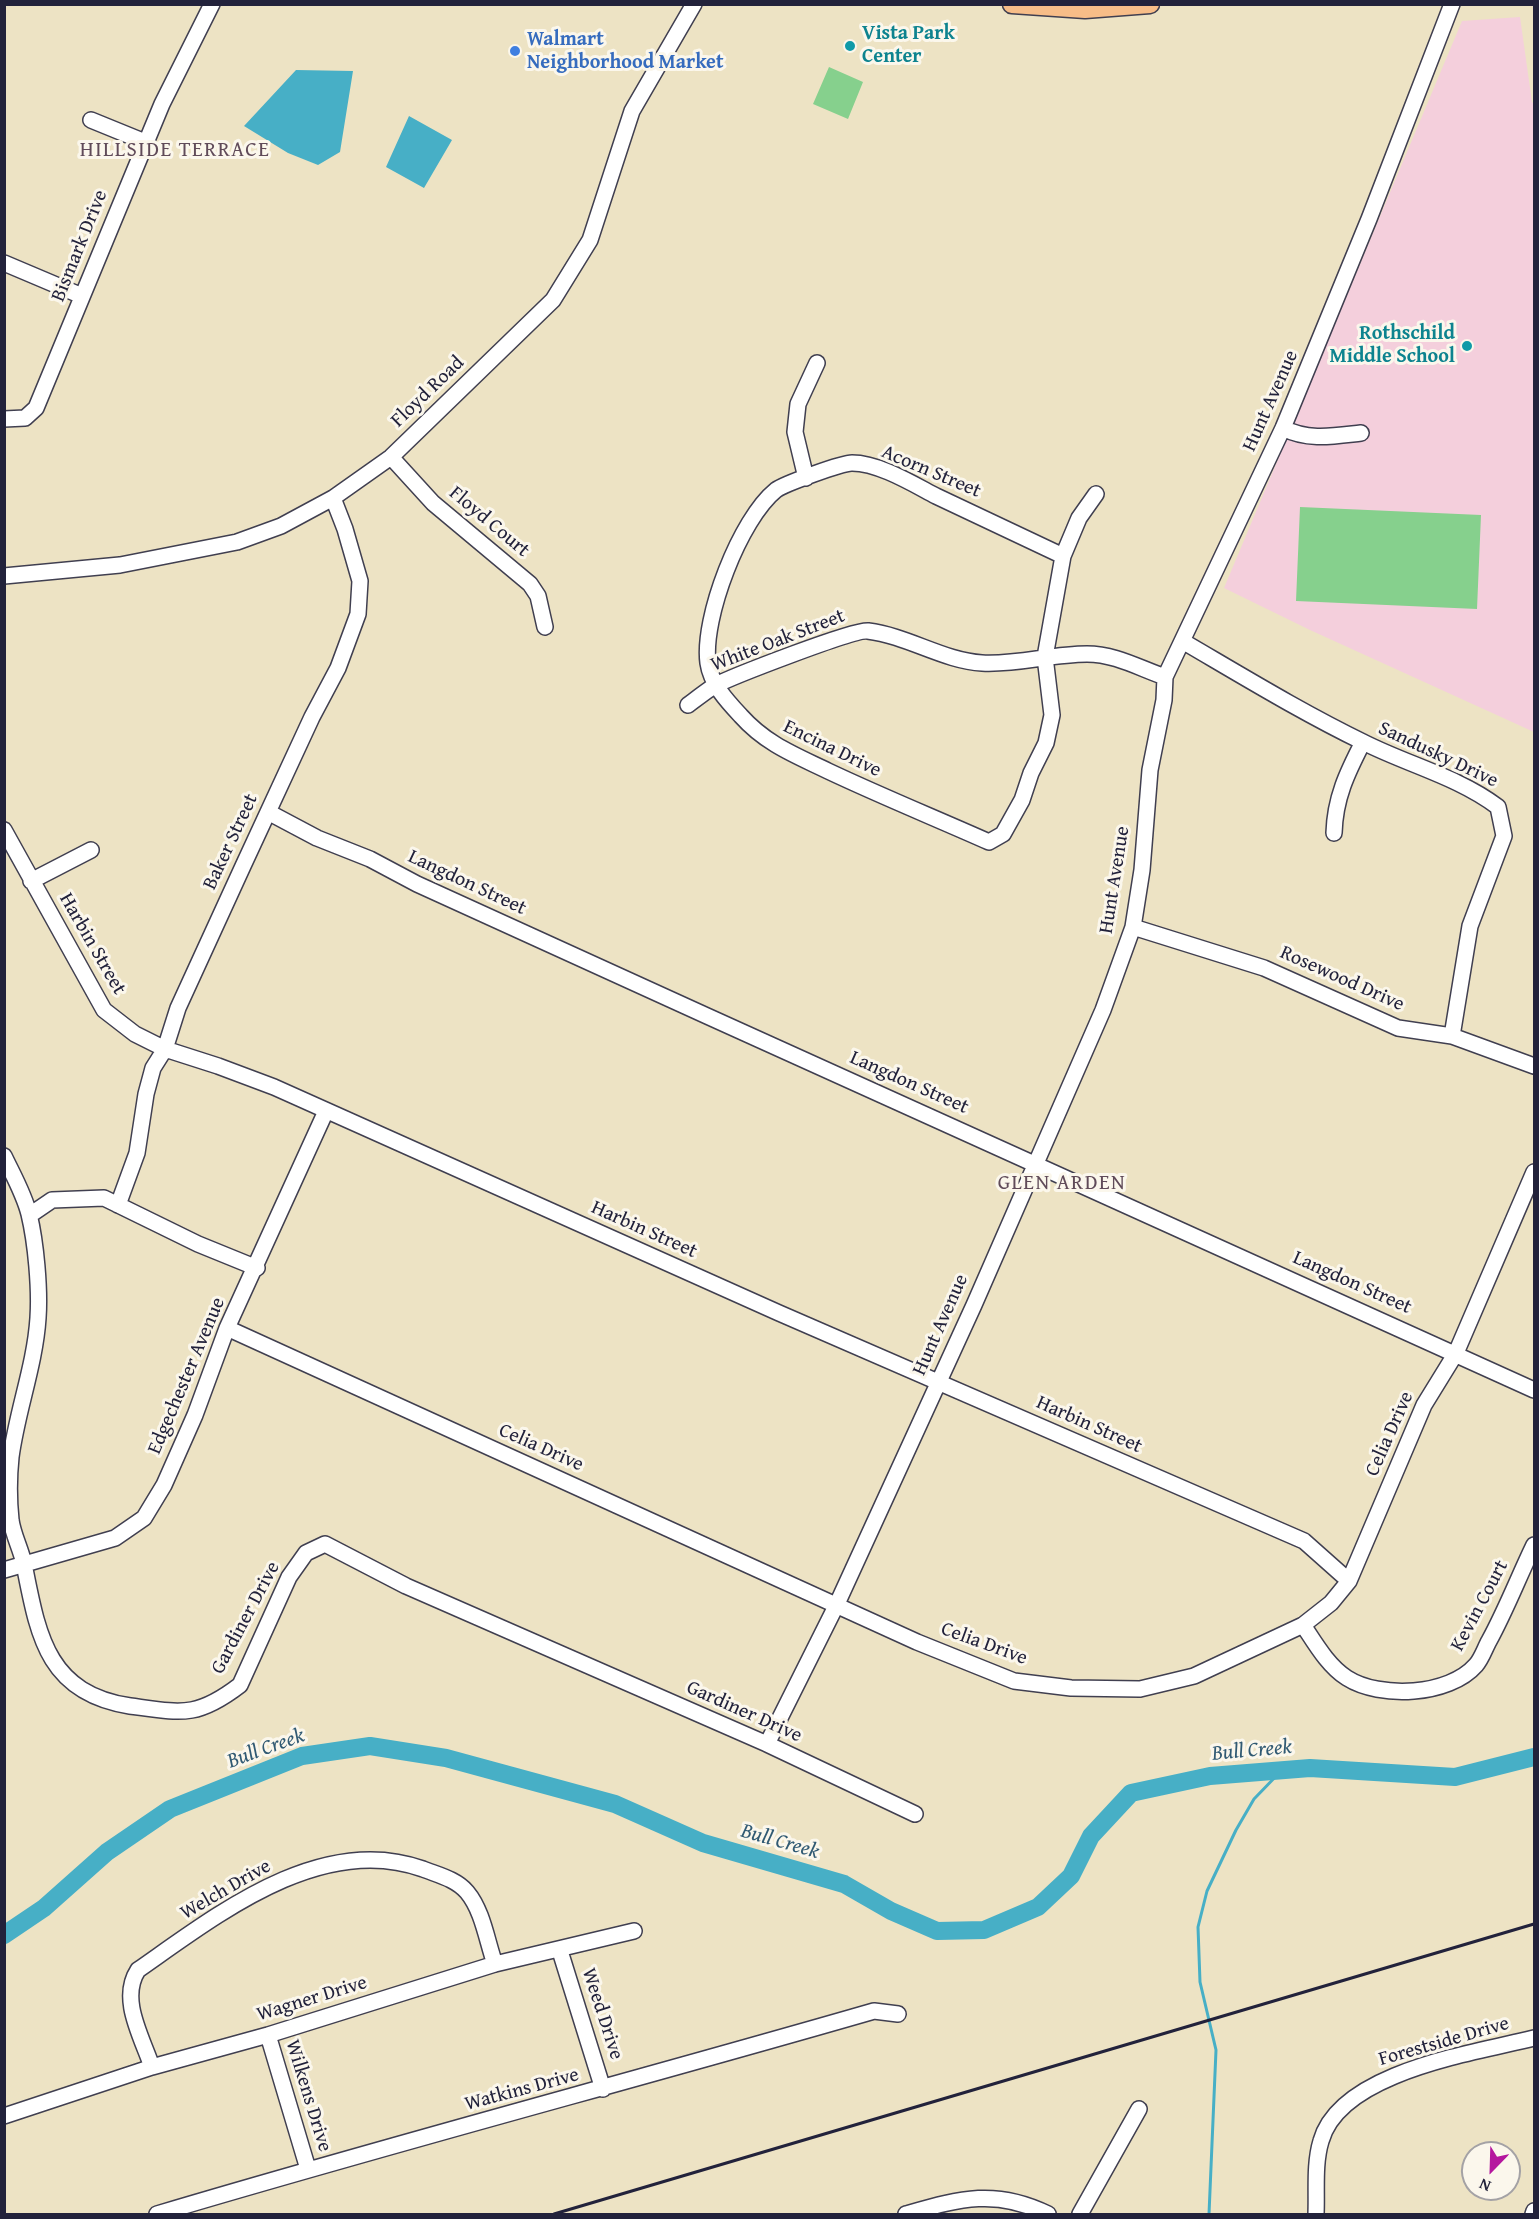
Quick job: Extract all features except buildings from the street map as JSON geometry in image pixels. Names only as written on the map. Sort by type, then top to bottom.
[{"type":"main road","points":[[1012,4],[1085,9],[1150,4]]},
{"type":"street","name":"Bismark Drive","points":[[4,420],[25,418],[36,408],[145,142],[212,4]]},
{"type":"street","name":"Floyd Road","points":[[4,576],[120,566],[237,542],[281,526],[333,498],[391,457],[553,300],[590,240],[632,111],[694,4]]},
{"type":"street","name":"Hunt Avenue","points":[[767,1744],[837,1604],[947,1363],[1103,1010],[1133,927],[1142,870],[1150,770],[1164,700],[1165,677],[1184,642],[1283,428],[1369,219],[1452,4]]},
{"type":"street","points":[[91,120],[145,142]]},
{"type":"street","points":[[4,263],[82,296]]},
{"type":"street","points":[[806,478],[795,432],[798,404],[817,363]]},
{"type":"street","points":[[1283,428],[1297,436],[1324,437],[1361,433]]},
{"type":"street","name":"Floyd Court","points":[[391,457],[433,503],[530,584],[538,596],[545,627]]},
{"type":"street","name":"Acorn Street","points":[[715,686],[708,663],[710,633],[717,600],[733,557],[755,513],[777,489],[806,478],[852,463],[887,472],[1063,556]]},
{"type":"street","points":[[1045,657],[1063,556],[1079,518],[1096,494]]},
{"type":"street","name":"Baker Street","points":[[118,1205],[137,1153],[146,1094],[153,1068],[165,1049],[178,1008],[268,812],[338,668],[358,614],[360,581],[345,529],[333,498]]},
{"type":"street","name":"White Oak Street","points":[[688,705],[715,686],[801,651],[865,630],[905,638],[936,652],[975,663],[1007,664],[1045,657],[1088,654],[1122,659],[1165,677]]},
{"type":"street","name":"Sandusky Drive","points":[[1184,642],[1363,742],[1405,762],[1440,774],[1498,807],[1504,836],[1470,926],[1452,1036]]},
{"type":"street","name":"Encina Drive","points":[[715,686],[742,717],[774,746],[989,842],[1003,834],[1022,800],[1031,773],[1046,743],[1052,716],[1045,657]]},
{"type":"street","points":[[1334,833],[1335,811],[1343,782],[1363,742]]},
{"type":"street","name":"Langdon Street","points":[[268,812],[317,838],[369,859],[471,908],[1534,1390]]},
{"type":"street","name":"Harbin Street","points":[[4,830],[31,881],[70,945],[104,1010],[135,1034],[165,1049],[218,1065],[326,1111],[1304,1541],[1349,1581]]},
{"type":"street","points":[[31,881],[91,850]]},
{"type":"street","name":"Rosewood Drive","points":[[1133,927],[1264,968],[1398,1028],[1452,1036],[1534,1066]]},
{"type":"street","name":"Edgechester Avenue","points":[[4,1570],[115,1538],[144,1518],[164,1485],[195,1415],[227,1328],[257,1268],[326,1111]]},
{"type":"street","name":"Gardiner Drive","points":[[4,1156],[30,1215],[38,1319],[11,1458],[11,1521],[24,1563],[27,1589],[47,1653],[63,1673],[88,1695],[111,1703],[171,1712],[202,1709],[225,1696],[240,1685],[250,1659],[295,1569],[306,1552],[325,1544],[406,1586],[767,1744],[915,1814]]},
{"type":"street","name":"Celia Drive","points":[[227,1328],[917,1642],[1014,1681],[1071,1688],[1140,1689],[1194,1676],[1303,1625],[1331,1603],[1349,1581],[1424,1405],[1456,1353],[1534,1172]]},
{"type":"street","points":[[21,1192],[52,1200],[104,1198],[198,1244],[257,1268]]},
{"type":"street","points":[[30,1215],[52,1200]]},
{"type":"street","points":[[923,1375],[947,1363]]},
{"type":"street","name":"Kevin Court","points":[[1303,1625],[1325,1656],[1345,1677],[1363,1686],[1390,1692],[1423,1690],[1452,1681],[1476,1665],[1534,1545]]},
{"type":"street","name":"Welch Drive","points":[[152,2067],[131,2004],[130,1984],[138,1970],[235,1906],[272,1885],[311,1870],[363,1858],[381,1859],[406,1863],[447,1878],[468,1893],[495,1964]]},
{"type":"street","name":"Wagner Drive","points":[[4,2116],[152,2067],[268,2035],[495,1964],[560,1951],[607,1936],[634,1931]]},
{"type":"street","name":"Weed Drive","points":[[560,1951],[603,2089]]},
{"type":"street","name":"Watkins Drive","points":[[157,2214],[308,2169],[603,2089],[874,2011],[898,2014]]},
{"type":"street","name":"Wilkens Drive","points":[[268,2035],[308,2169]]},
{"type":"street","name":"Forestside Drive","points":[[1316,2214],[1321,2140],[1341,2107],[1354,2096],[1401,2073],[1534,2038]]},
{"type":"street","points":[[1080,2214],[1139,2109]]},
{"type":"street","points":[[906,2214],[961,2199],[992,2197],[1029,2205],[1048,2214]]},
{"type":"shaded area","points":[[1520,17],[1534,104],[1534,732],[1310,630],[1224,588],[1462,21]]},
{"type":"green space","points":[[829,67],[863,82],[848,119],[813,104]]},
{"type":"green space","points":[[1300,507],[1481,515],[1477,609],[1296,601]]},
{"type":"water","points":[[296,70],[353,71],[340,152],[318,165],[288,153],[244,126]]},
{"type":"water","points":[[409,116],[452,140],[424,188],[386,167]]},
{"type":"waterway","name":"Bull Creek","points":[[4,1935],[44,1908],[107,1852],[170,1809],[302,1756],[370,1746],[446,1758],[615,1804],[703,1843],[844,1884],[891,1911],[937,1931],[984,1930],[1038,1907],[1071,1876],[1091,1836],[1131,1793],[1210,1776],[1310,1768],[1455,1777],[1534,1757]]},
{"type":"waterway","points":[[1209,2214],[1216,2050],[1200,1982],[1198,1927],[1207,1891],[1236,1830],[1254,1799],[1282,1770]]},
{"type":"railway","points":[[554,2214],[1534,1924]]},
{"type":"place","name":"Vista Park Center","points":[[850,46]]},
{"type":"place","name":"Walmart Neighborhood Market","points":[[515,51]]},
{"type":"place","name":"Rothschild Middle School","points":[[1467,346]]},
{"type":"district","name":"HILLSIDE TERRACE","points":[[175,151]]},
{"type":"district","name":"GLEN ARDEN","points":[[1062,1184]]}]
